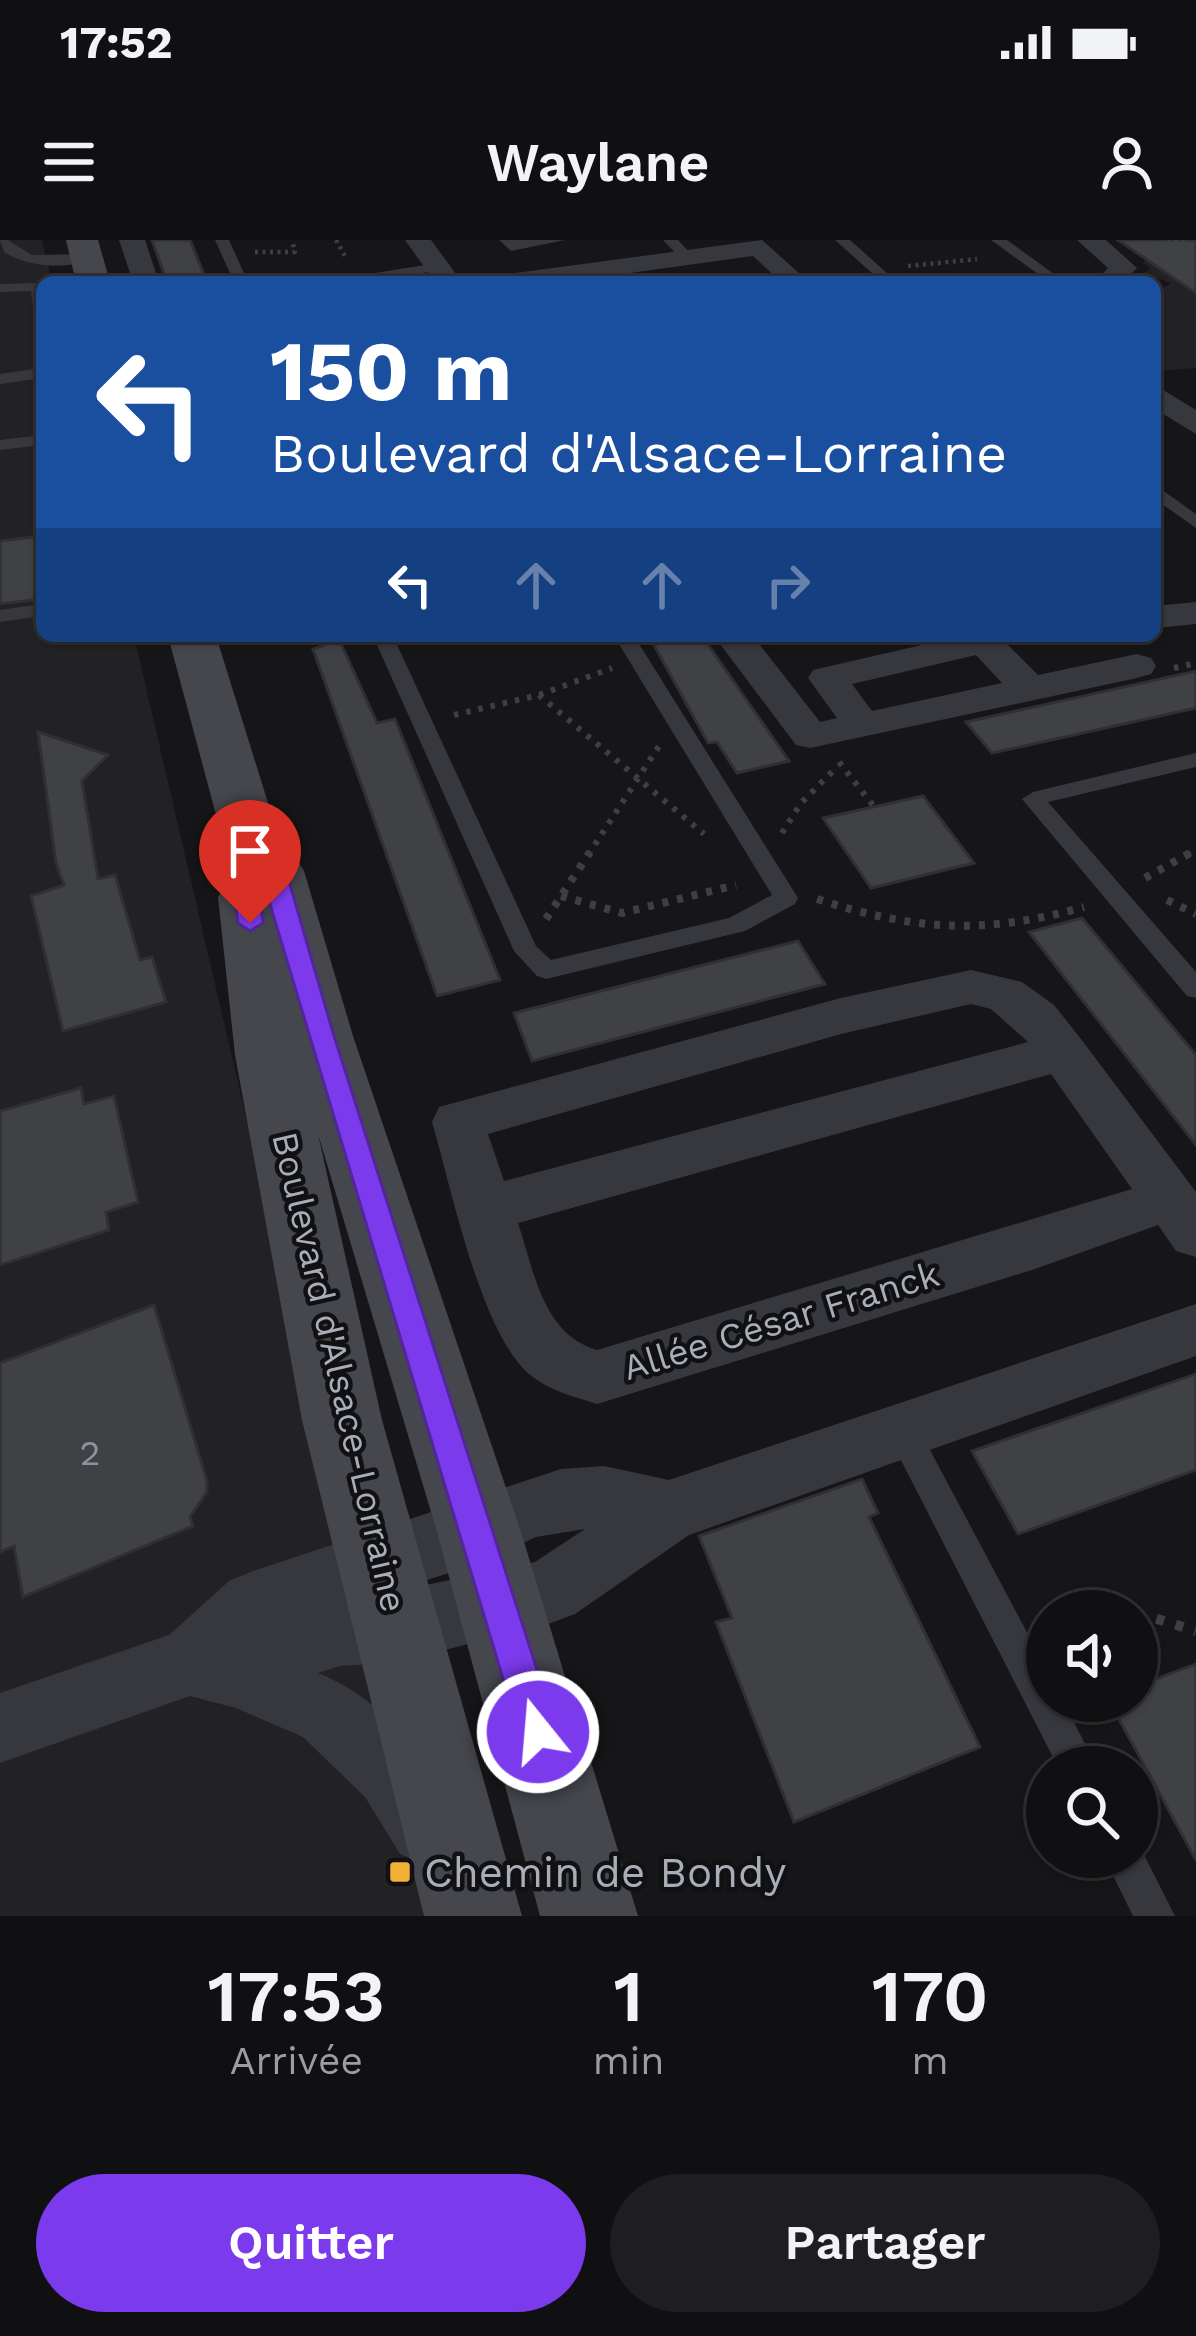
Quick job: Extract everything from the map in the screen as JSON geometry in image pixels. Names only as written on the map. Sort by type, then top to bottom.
[{"type":"main road","name":"Boulevard d'Alsace-Lorraine","points":[[194,642],[246,822],[274,871],[321,1036],[490,1569],[589,1916]]},
{"type":"main road","name":"Boulevard d'Alsace-Lorraine","points":[[246,822],[244,879],[268,1055],[346,1438],[469,1903]]},
{"type":"street","points":[[132,240],[144,276]]},
{"type":"street","points":[[418,240],[443,275]]},
{"type":"street","points":[[1090,240],[1124,268],[1114,276]]},
{"type":"street","points":[[539,276],[679,249],[760,247],[790,276]]},
{"type":"street","points":[[1161,399],[1196,425]]},
{"type":"street","points":[[1161,616],[1196,613]]},
{"type":"street","points":[[738,642],[810,736],[830,749],[863,726],[1137,666]]},
{"type":"street","points":[[863,726],[827,678],[984,642],[1030,689]]},
{"type":"street","name":"Allée César Franck","points":[[971,987],[1005,994],[1037,1018],[1063,1052],[1184,1216],[1032,1246],[597,1377],[563,1368],[538,1347],[522,1322],[458,1122],[818,1022],[971,987]]},
{"type":"street","points":[[485,1210],[1063,1052]]},
{"type":"street","points":[[0,1728],[340,1632],[390,1595],[490,1569],[551,1590],[669,1511],[1196,1330]]},
{"type":"street","points":[[213,1668],[328,1712],[390,1772],[469,1903]]},
{"type":"lane","points":[[1,240],[8,250],[31,261],[87,260]]},
{"type":"lane","points":[[508,243],[558,240]]},
{"type":"lane","points":[[842,240],[883,276]]},
{"type":"lane","points":[[998,240],[1049,276]]},
{"type":"lane","points":[[224,246],[238,276]]},
{"type":"lane","points":[[0,288],[36,286]]},
{"type":"lane","points":[[0,379],[36,374]]},
{"type":"lane","points":[[0,445],[36,441]]},
{"type":"lane","points":[[1161,495],[1196,523]]},
{"type":"lane","points":[[0,616],[36,611]]},
{"type":"lane","points":[[386,642],[526,951],[546,970],[736,925],[786,898],[628,642]]},
{"type":"lane","points":[[1196,760],[1033,799],[1196,989]]},
{"type":"lane","points":[[901,1429],[1067,1746]]},
{"type":"lane","points":[[1135,1878],[1155,1916]]},
{"type":"path","points":[[224,246],[295,253],[292,240]]},
{"type":"path","points":[[901,267],[998,257],[1029,262]]},
{"type":"path","points":[[424,722],[538,695],[638,658]]},
{"type":"path","points":[[538,695],[707,837]]},
{"type":"path","points":[[526,951],[676,720]]},
{"type":"path","points":[[765,860],[830,749],[875,808]]},
{"type":"path","points":[[561,896],[622,914],[760,879],[786,898],[806,895],[853,912],[917,922],[1005,927],[1119,898],[1132,884],[1196,850]]},
{"type":"path","points":[[1158,1619],[1196,1631]]},
{"type":"shaded area","points":[[0,240],[42,240],[51,276],[36,276],[36,642],[135,642],[432,1916],[0,1916]]},
{"type":"shaded area","points":[[1182,256],[1196,263],[1196,368],[1161,371],[1161,289],[1171,283],[1143,273],[1151,269],[1142,262]]},
{"type":"building","points":[[152,240],[190,240],[205,276],[165,276]]},
{"type":"building","points":[[1118,240],[1196,240],[1196,293]]},
{"type":"building","points":[[36,537],[36,600],[0,604],[0,541]]},
{"type":"building","points":[[340,642],[377,723],[395,719],[500,980],[437,996],[313,649]]},
{"type":"building","points":[[652,642],[706,642],[789,761],[737,773],[717,742],[708,743]]},
{"type":"building","points":[[1196,671],[1196,708],[992,753],[966,722]]},
{"type":"building","points":[[38,732],[108,755],[82,781],[98,879],[115,875],[140,960],[152,957],[166,1002],[63,1031],[31,896],[64,885],[56,863]]},
{"type":"building","points":[[923,796],[974,863],[871,888],[823,818]]},
{"type":"building","points":[[1082,918],[1196,1055],[1196,1145],[1029,932]]},
{"type":"building","points":[[798,941],[825,984],[532,1061],[514,1013]]},
{"type":"building","points":[[81,1088],[84,1104],[114,1096],[138,1202],[106,1212],[109,1230],[0,1265],[0,1111]]},
{"type":"building","points":[[154,1305],[207,1481],[207,1492],[190,1517],[193,1526],[23,1597],[14,1546],[0,1552],[0,1363]]},
{"type":"building","points":[[1196,1374],[1196,1470],[1018,1534],[972,1451]]},
{"type":"building","points":[[862,1479],[878,1513],[869,1517],[980,1747],[794,1822],[716,1622],[732,1618],[699,1536]]},
{"type":"building","points":[[1196,1664],[1196,1860],[1158,1791],[1158,1746],[1134,1746],[1120,1722],[1158,1722],[1158,1678]]},
{"type":"place","name":"Chemin de Bondy","points":[[400,1872]]},
{"type":"route","points":[[250,923],[244,879],[246,822],[274,871],[538,1732]]}]
